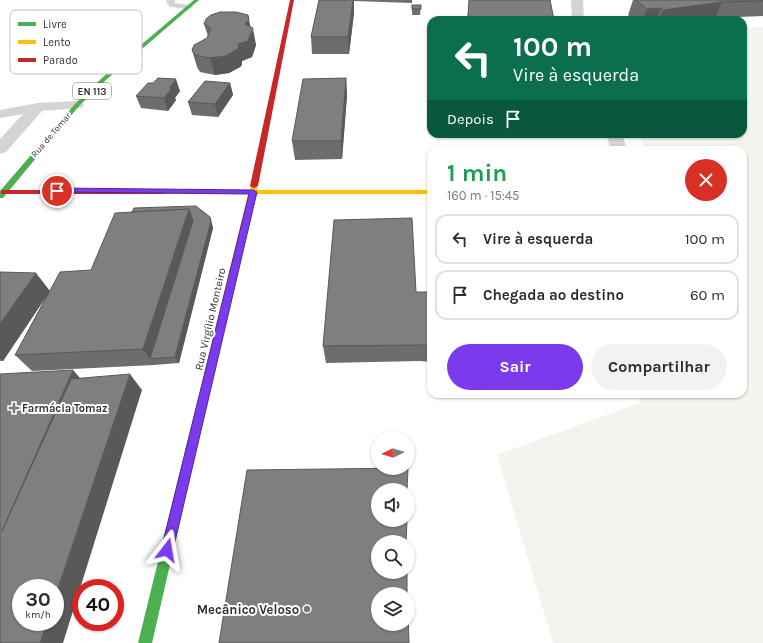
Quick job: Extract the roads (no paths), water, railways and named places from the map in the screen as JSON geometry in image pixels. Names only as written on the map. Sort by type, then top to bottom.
[{"type":"street","name":"Rua de Tomar","points":[[142,47],[197,0]]},
{"type":"street","name":"Rua Virgílio Monteiro","points":[[145,643],[253,192],[292,0]]},
{"type":"street","points":[[577,0],[578,16]]},
{"type":"street","name":"Rua de Tomar","points":[[2,194],[77,105],[110,74]]},
{"type":"street","points":[[0,114],[38,107],[77,105]]},
{"type":"street","points":[[0,149],[38,107]]},
{"type":"street","points":[[2,194],[427,192]]},
{"type":"lane","points":[[171,0],[170,2],[173,5],[189,7]]},
{"type":"place","name":"Farmácia Tomaz","points":[[14,408]]},
{"type":"place","name":"Mecânico Veloso","points":[[307,609]]}]
